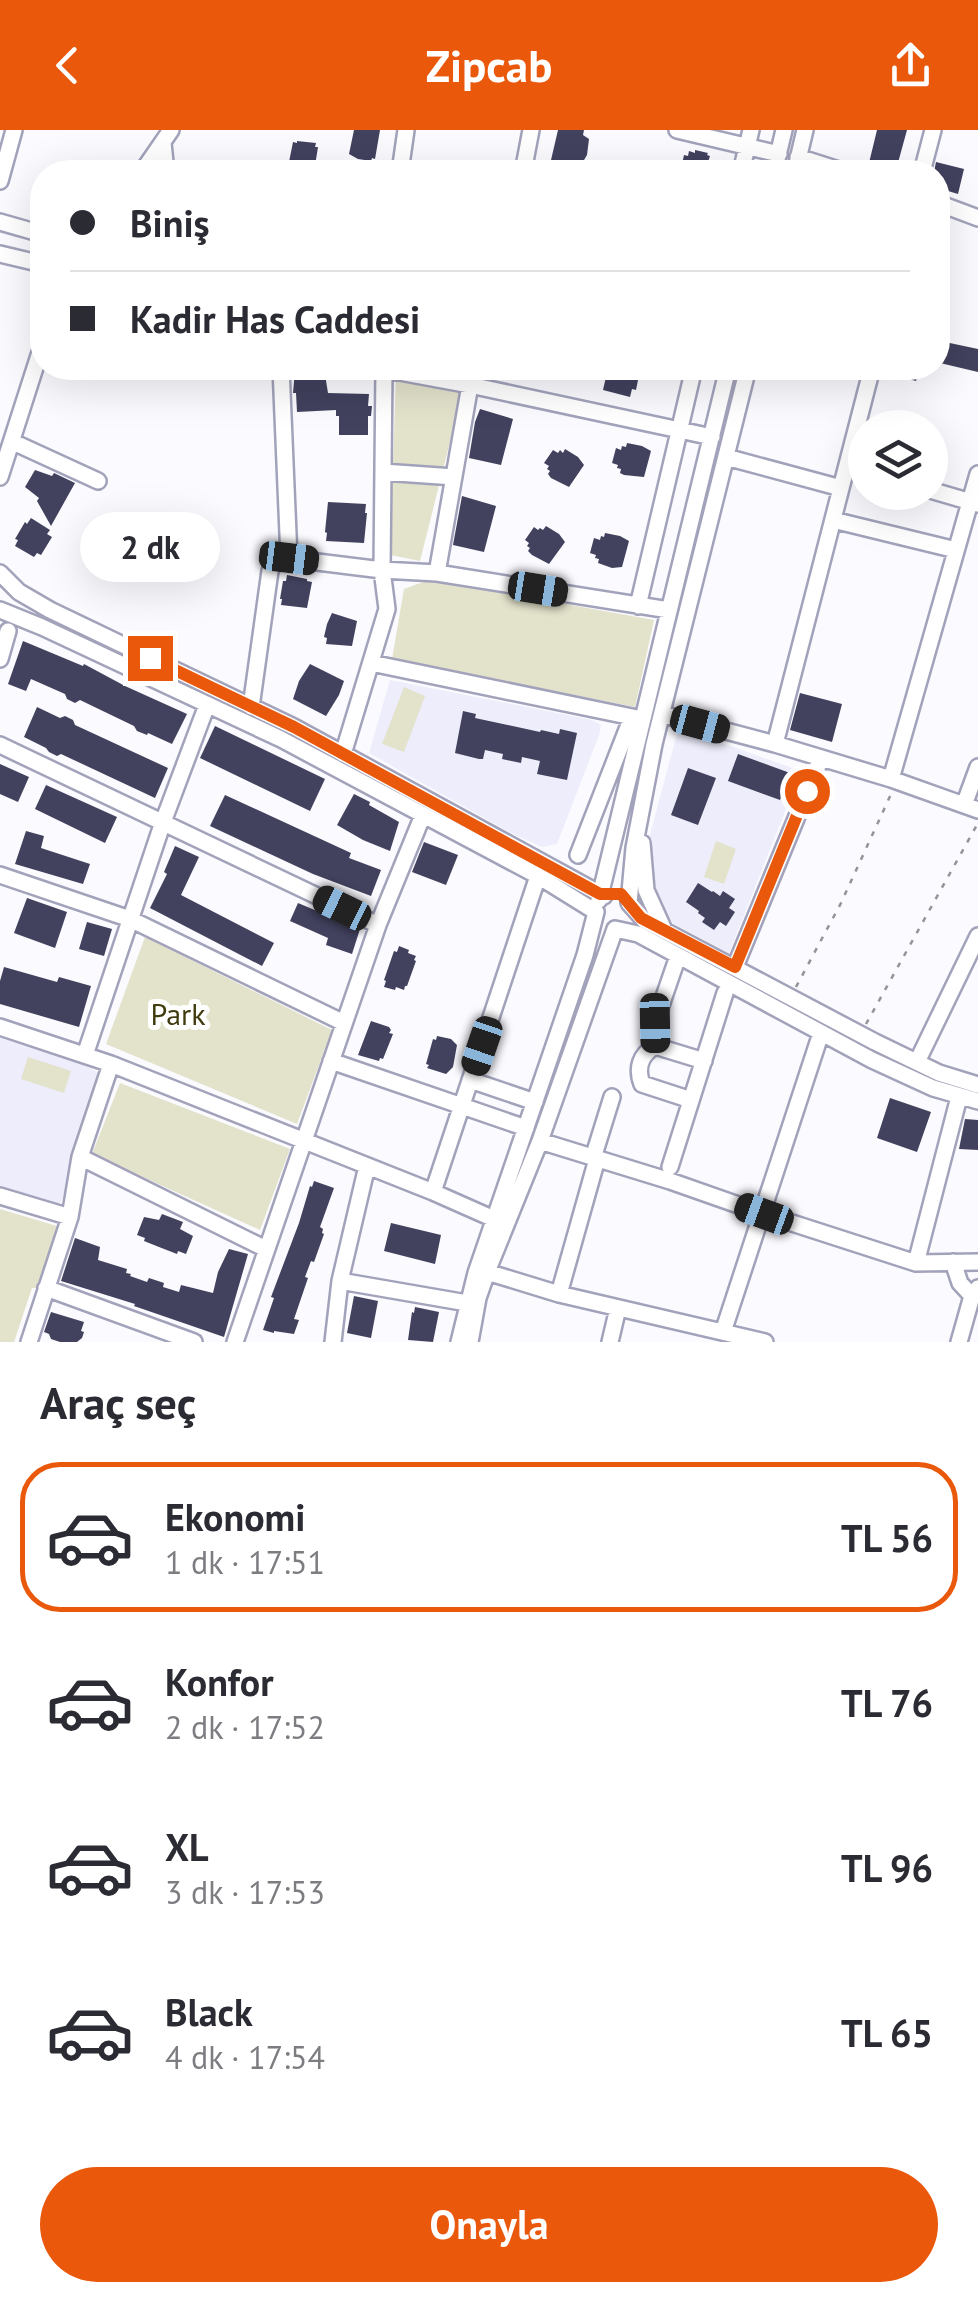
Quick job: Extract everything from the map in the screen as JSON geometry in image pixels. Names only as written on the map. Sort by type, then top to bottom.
[{"type":"street","points":[[0,181],[14,130]]},
{"type":"street","points":[[402,160],[406,130]]},
{"type":"street","points":[[525,160],[530,130]]},
{"type":"street","points":[[677,130],[748,138],[778,154]]},
{"type":"street","points":[[777,160],[784,130]]},
{"type":"street","points":[[797,160],[805,130]]},
{"type":"street","points":[[925,160],[933,130]]},
{"type":"street","points":[[150,160],[167,136]]},
{"type":"street","points":[[950,208],[978,218]]},
{"type":"street","points":[[0,222],[30,231]]},
{"type":"street","points":[[0,254],[30,261]]},
{"type":"street","points":[[0,477],[32,380]]},
{"type":"street","points":[[282,380],[289,558]]},
{"type":"street","points":[[343,754],[387,608],[382,570],[381,380]]},
{"type":"street","points":[[444,380],[712,436]]},
{"type":"street","points":[[437,572],[471,380]]},
{"type":"street","points":[[638,606],[691,380]]},
{"type":"street","points":[[470,1342],[494,1219],[585,955],[600,900],[637,718],[670,610],[725,380]]},
{"type":"street","points":[[459,1342],[467,1303],[540,1141],[615,929],[629,919],[632,865],[662,714],[745,380]]},
{"type":"street","points":[[775,744],[869,380]]},
{"type":"street","points":[[13,442],[98,481]]},
{"type":"street","points":[[726,457],[841,488]]},
{"type":"street","points":[[383,472],[454,477]]},
{"type":"street","points":[[892,779],[956,550],[974,503],[978,474]]},
{"type":"street","points":[[948,495],[974,503]]},
{"type":"street","points":[[832,520],[956,550]]},
{"type":"street","points":[[251,707],[270,570],[278,557],[382,570],[437,572],[670,610]]},
{"type":"street","points":[[0,573],[19,592],[50,610],[343,754],[600,900]]},
{"type":"street","points":[[0,610],[281,739],[538,876],[600,900],[621,894],[642,927],[678,956],[896,1071],[978,1101]]},
{"type":"street","points":[[0,659],[8,630]]},
{"type":"street","points":[[370,662],[637,718]]},
{"type":"street","points":[[85,1055],[207,704]]},
{"type":"street","points":[[662,714],[892,779],[971,808],[978,767]]},
{"type":"street","points":[[578,855],[637,718]]},
{"type":"street","points":[[0,745],[378,925]]},
{"type":"street","points":[[735,967],[821,758]]},
{"type":"street","points":[[642,807],[644,883],[664,930]]},
{"type":"street","points":[[235,1342],[378,925],[424,816]]},
{"type":"street","points":[[0,875],[130,919],[344,1023]]},
{"type":"street","points":[[433,1192],[538,876]]},
{"type":"street","points":[[600,900],[600,922],[615,929],[664,930],[860,1034],[940,1073],[978,1085]]},
{"type":"street","points":[[917,1062],[978,936]]},
{"type":"street","points":[[655,1046],[655,1023],[678,956]]},
{"type":"street","points":[[670,1167],[726,994]]},
{"type":"street","points":[[0,1026],[111,1064],[304,1139],[494,1219]]},
{"type":"street","points":[[723,1332],[821,1033]]},
{"type":"street","points":[[655,1046],[704,1061]]},
{"type":"street","points":[[655,1046],[640,1062],[642,1084],[692,1100]]},
{"type":"street","points":[[330,1061],[526,1128]]},
{"type":"street","points":[[29,1342],[70,1217],[80,1157],[111,1064]]},
{"type":"street","points":[[470,1080],[535,1102]]},
{"type":"street","points":[[559,1294],[612,1096]]},
{"type":"street","points":[[916,1263],[959,1096]]},
{"type":"street","points":[[540,1141],[916,1263],[978,1262]]},
{"type":"street","points":[[80,1157],[266,1249]]},
{"type":"street","points":[[333,1342],[340,1281],[366,1166]]},
{"type":"street","points":[[0,1196],[70,1217]]},
{"type":"street","points":[[954,1262],[960,1283],[975,1292],[959,1342]]},
{"type":"street","points":[[481,1272],[765,1342]]},
{"type":"street","points":[[340,1281],[467,1303]]},
{"type":"street","points":[[46,1288],[194,1342]]},
{"type":"street","points":[[610,1342],[618,1308]]},
{"type":"path","points":[[791,997],[882,815],[892,792],[892,779]]},
{"type":"path","points":[[860,1034],[978,823]]},
{"type":"shaded area","points":[[390,680],[592,720],[601,725],[557,844],[542,847],[511,833],[369,753]]},
{"type":"shaded area","points":[[691,732],[801,771],[729,953],[667,920],[645,853],[677,734]]},
{"type":"shaded area","points":[[0,1038],[78,1062],[103,1080],[60,1204],[0,1187]]},
{"type":"green space","points":[[396,380],[418,380],[463,390],[420,561],[390,555]]},
{"type":"green space","points":[[437,581],[654,620],[635,707],[392,659],[404,589]]},
{"type":"green space","points":[[404,687],[425,696],[404,752],[382,744]]},
{"type":"green space","points":[[716,841],[736,849],[724,884],[704,877]]},
{"type":"green space","name":"Park","points":[[145,937],[332,1030],[297,1124],[106,1044]]},
{"type":"green space","points":[[28,1057],[71,1071],[64,1093],[21,1079]]},
{"type":"green space","name":"Park","points":[[120,1083],[290,1149],[260,1230],[92,1154]]},
{"type":"green space","points":[[0,1209],[60,1227],[39,1288],[32,1288],[14,1342],[0,1342]]},
{"type":"building","points":[[354,130],[380,130],[375,159],[358,159],[349,154]]},
{"type":"building","points":[[558,130],[584,130],[583,135],[589,139],[584,160],[551,160]]},
{"type":"building","points":[[877,130],[907,130],[899,160],[870,160]]},
{"type":"building","points":[[293,142],[316,143],[316,160],[289,160]]},
{"type":"building","points":[[689,151],[708,153],[709,160],[683,160]]},
{"type":"building","points":[[950,166],[964,169],[958,194],[950,192]]},
{"type":"building","points":[[950,343],[978,349],[978,372],[950,365]]},
{"type":"building","points":[[294,380],[326,380],[328,393],[369,394],[368,406],[372,406],[368,435],[339,435],[336,410],[297,412]]},
{"type":"building","points":[[605,380],[638,380],[630,397],[603,390]]},
{"type":"building","points":[[480,409],[513,419],[501,465],[469,458]]},
{"type":"building","points":[[627,443],[651,451],[644,477],[624,475],[612,463],[616,448],[621,450]]},
{"type":"building","points":[[565,449],[584,465],[569,487],[551,478],[549,466],[544,463],[553,450],[563,453]]},
{"type":"building","points":[[35,470],[52,476],[54,473],[75,483],[51,526],[37,501],[39,498],[25,487]]},
{"type":"building","points":[[462,496],[496,506],[484,552],[453,545]]},
{"type":"building","points":[[328,502],[366,504],[364,543],[326,541]]},
{"type":"building","points":[[31,518],[50,530],[47,534],[52,537],[41,555],[37,553],[34,557],[15,546],[15,539]]},
{"type":"building","points":[[546,526],[565,542],[549,564],[528,551],[529,543],[525,540],[534,527],[543,530]]},
{"type":"building","points":[[605,533],[629,541],[622,567],[598,563],[596,555],[590,553],[594,538],[600,540]]},
{"type":"building","points":[[287,575],[312,582],[307,608],[281,605]]},
{"type":"building","points":[[332,613],[357,621],[352,646],[326,644],[324,637]]},
{"type":"building","points":[[23,641],[84,664],[187,714],[172,744],[137,731],[80,700],[75,703],[65,694],[31,679],[26,691],[8,684]]},
{"type":"building","points":[[310,664],[344,681],[326,716],[293,699]]},
{"type":"building","points":[[800,693],[842,704],[832,742],[790,730]]},
{"type":"building","points":[[37,707],[60,718],[65,716],[75,725],[168,768],[155,798],[61,754],[57,756],[24,737]]},
{"type":"building","points":[[463,711],[476,714],[475,718],[540,732],[559,734],[560,729],[577,733],[567,780],[537,774],[540,761],[522,757],[521,763],[485,750],[483,759],[455,753]]},
{"type":"building","points":[[215,726],[325,779],[310,811],[200,758]]},
{"type":"building","points":[[738,754],[790,773],[780,800],[728,781]]},
{"type":"building","points":[[0,764],[29,777],[18,802],[0,794]]},
{"type":"building","points":[[688,768],[716,778],[698,825],[671,815]]},
{"type":"building","points":[[46,785],[117,817],[105,843],[35,809]]},
{"type":"building","points":[[354,794],[399,822],[390,851],[337,825]]},
{"type":"building","points":[[225,795],[351,853],[349,858],[381,870],[371,896],[210,826]]},
{"type":"building","points":[[26,831],[44,836],[41,848],[90,864],[83,884],[15,864]]},
{"type":"building","points":[[424,842],[458,855],[446,885],[412,872]]},
{"type":"building","points":[[175,846],[199,857],[181,895],[274,943],[262,966],[150,908],[167,874],[164,872]]},
{"type":"building","points":[[698,883],[720,896],[723,891],[735,899],[729,908],[735,912],[726,926],[720,922],[714,930],[686,902]]},
{"type":"building","points":[[27,898],[67,912],[55,948],[14,933]]},
{"type":"building","points":[[298,903],[360,929],[352,954],[326,945],[328,938],[290,921]]},
{"type":"building","points":[[87,922],[112,929],[104,956],[79,949]]},
{"type":"building","points":[[399,946],[416,956],[404,990],[384,987]]},
{"type":"building","points":[[4,967],[57,982],[59,977],[91,986],[79,1027],[0,1004]]},
{"type":"building","points":[[371,1021],[389,1027],[393,1034],[379,1061],[358,1055]]},
{"type":"building","points":[[437,1036],[451,1039],[457,1045],[453,1067],[446,1074],[427,1068],[426,1064]]},
{"type":"building","points":[[890,1098],[931,1112],[917,1152],[877,1138]]},
{"type":"building","points":[[965,1119],[978,1120],[978,1150],[959,1149]]},
{"type":"building","points":[[314,1181],[334,1188],[320,1227],[324,1234],[305,1277],[308,1278],[294,1319],[299,1320],[294,1334],[263,1330],[274,1298],[271,1297]]},
{"type":"building","points":[[162,1214],[183,1222],[180,1229],[193,1236],[186,1254],[177,1254],[137,1235],[144,1217],[159,1220]]},
{"type":"building","points":[[391,1223],[441,1235],[435,1264],[384,1251]]},
{"type":"building","points":[[75,1238],[100,1247],[98,1260],[127,1269],[130,1276],[147,1282],[149,1278],[179,1292],[181,1285],[213,1293],[229,1249],[248,1254],[224,1337],[61,1281]]},
{"type":"building","points":[[354,1296],[378,1301],[371,1338],[347,1333]]},
{"type":"building","points":[[415,1307],[439,1312],[433,1342],[408,1340]]},
{"type":"building","points":[[51,1312],[84,1322],[82,1338],[77,1342],[51,1339],[44,1332]]},
{"type":"route","points":[[150,658],[294,727],[600,894],[621,894],[641,918],[735,967],[807,791]]}]
